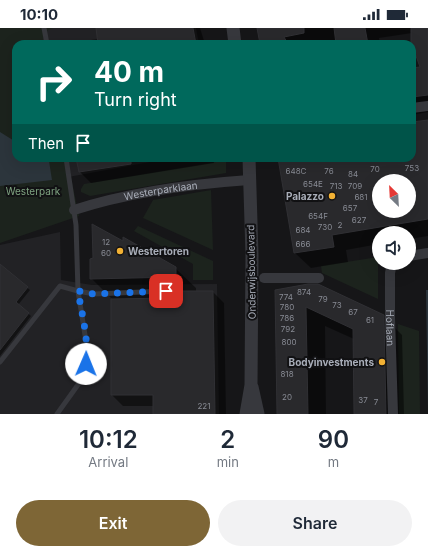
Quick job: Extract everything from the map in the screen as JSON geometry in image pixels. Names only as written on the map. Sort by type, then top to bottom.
[{"type":"street","points":[[233,28],[234,40]]},
{"type":"street","points":[[416,108],[428,106]]},
{"type":"street","name":"Onderwijsboulevard","points":[[246,414],[251,385],[252,255],[249,162]]},
{"type":"street","name":"Westerparklaan","points":[[74,210],[104,200],[219,181],[249,180]]},
{"type":"street","points":[[416,255],[428,253]]},
{"type":"street","name":"Hoflaan","points":[[392,270],[390,310],[393,414]]},
{"type":"street","points":[[264,278],[319,278]]},
{"type":"street","name":"Onderwijsboulevard","points":[[251,385],[258,414]]},
{"type":"lane","points":[[44,28],[46,40]]},
{"type":"lane","points":[[57,414],[85,375],[87,349],[78,291],[76,225],[67,162]]},
{"type":"lane","points":[[0,362],[60,286],[94,294],[166,291]]},
{"type":"shaded area","points":[[0,28],[196,28],[198,40],[12,40]]},
{"type":"shaded area","points":[[0,132],[12,140],[12,162],[49,162],[52,180],[0,186]]},
{"type":"shaded area","points":[[45,162],[150,162],[52,180]]},
{"type":"shaded area","points":[[60,232],[61,280],[92,285],[217,284],[219,414],[0,414],[0,245]]},
{"type":"shaded area","points":[[426,290],[428,290],[428,414]]},
{"type":"green space","name":"Westerpark","points":[[0,28],[53,28],[48,30],[43,40],[12,40],[12,162],[68,162],[79,216],[0,243]]},
{"type":"green space","points":[[216,162],[226,162],[226,173],[90,196],[81,192],[84,184]]},
{"type":"green space","points":[[211,190],[213,250],[143,218],[153,200]]},
{"type":"green space","points":[[138,226],[213,261],[213,280],[193,280],[193,264],[134,231]]},
{"type":"green space","points":[[372,258],[372,270],[378,270],[378,299],[322,273],[321,266]]},
{"type":"green space","points":[[398,324],[419,331],[420,414],[399,414]]},
{"type":"building","points":[[96,28],[193,28],[195,40],[98,40]]},
{"type":"building","points":[[257,28],[304,28],[304,33],[284,37],[286,40],[259,40]]},
{"type":"building","points":[[334,28],[365,28],[367,40],[336,40]]},
{"type":"building","points":[[411,28],[428,28],[428,95],[416,96],[416,68],[420,67],[416,56],[416,40],[411,40]]},
{"type":"building","name":"Palazzo","points":[[428,120],[428,219],[386,226],[372,226],[372,228],[332,235],[334,247],[294,253],[279,162],[416,162],[416,122]]},
{"type":"building","points":[[77,162],[131,162],[131,164],[79,172]]},
{"type":"building","name":"Westertoren","points":[[92,224],[123,241],[123,237],[176,267],[176,277],[90,279],[90,259],[93,258]]},
{"type":"building","points":[[0,264],[28,287],[16,302],[29,313],[0,350]]},
{"type":"building","points":[[308,284],[318,284],[384,315],[386,414],[354,414],[353,329],[306,307],[308,414],[277,414],[275,290]]},
{"type":"building","points":[[170,291],[213,291],[215,414],[153,414],[153,395],[111,395],[111,299],[171,298]]},
{"type":"place","name":"Palazzo","points":[[332,196]]},
{"type":"place","name":"Westertoren","points":[[120,251]]},
{"type":"place","name":"Bodyinvestments","points":[[382,362]]},
{"type":"route","points":[[86,364],[88,354],[78,291],[94,294],[166,291]]}]
